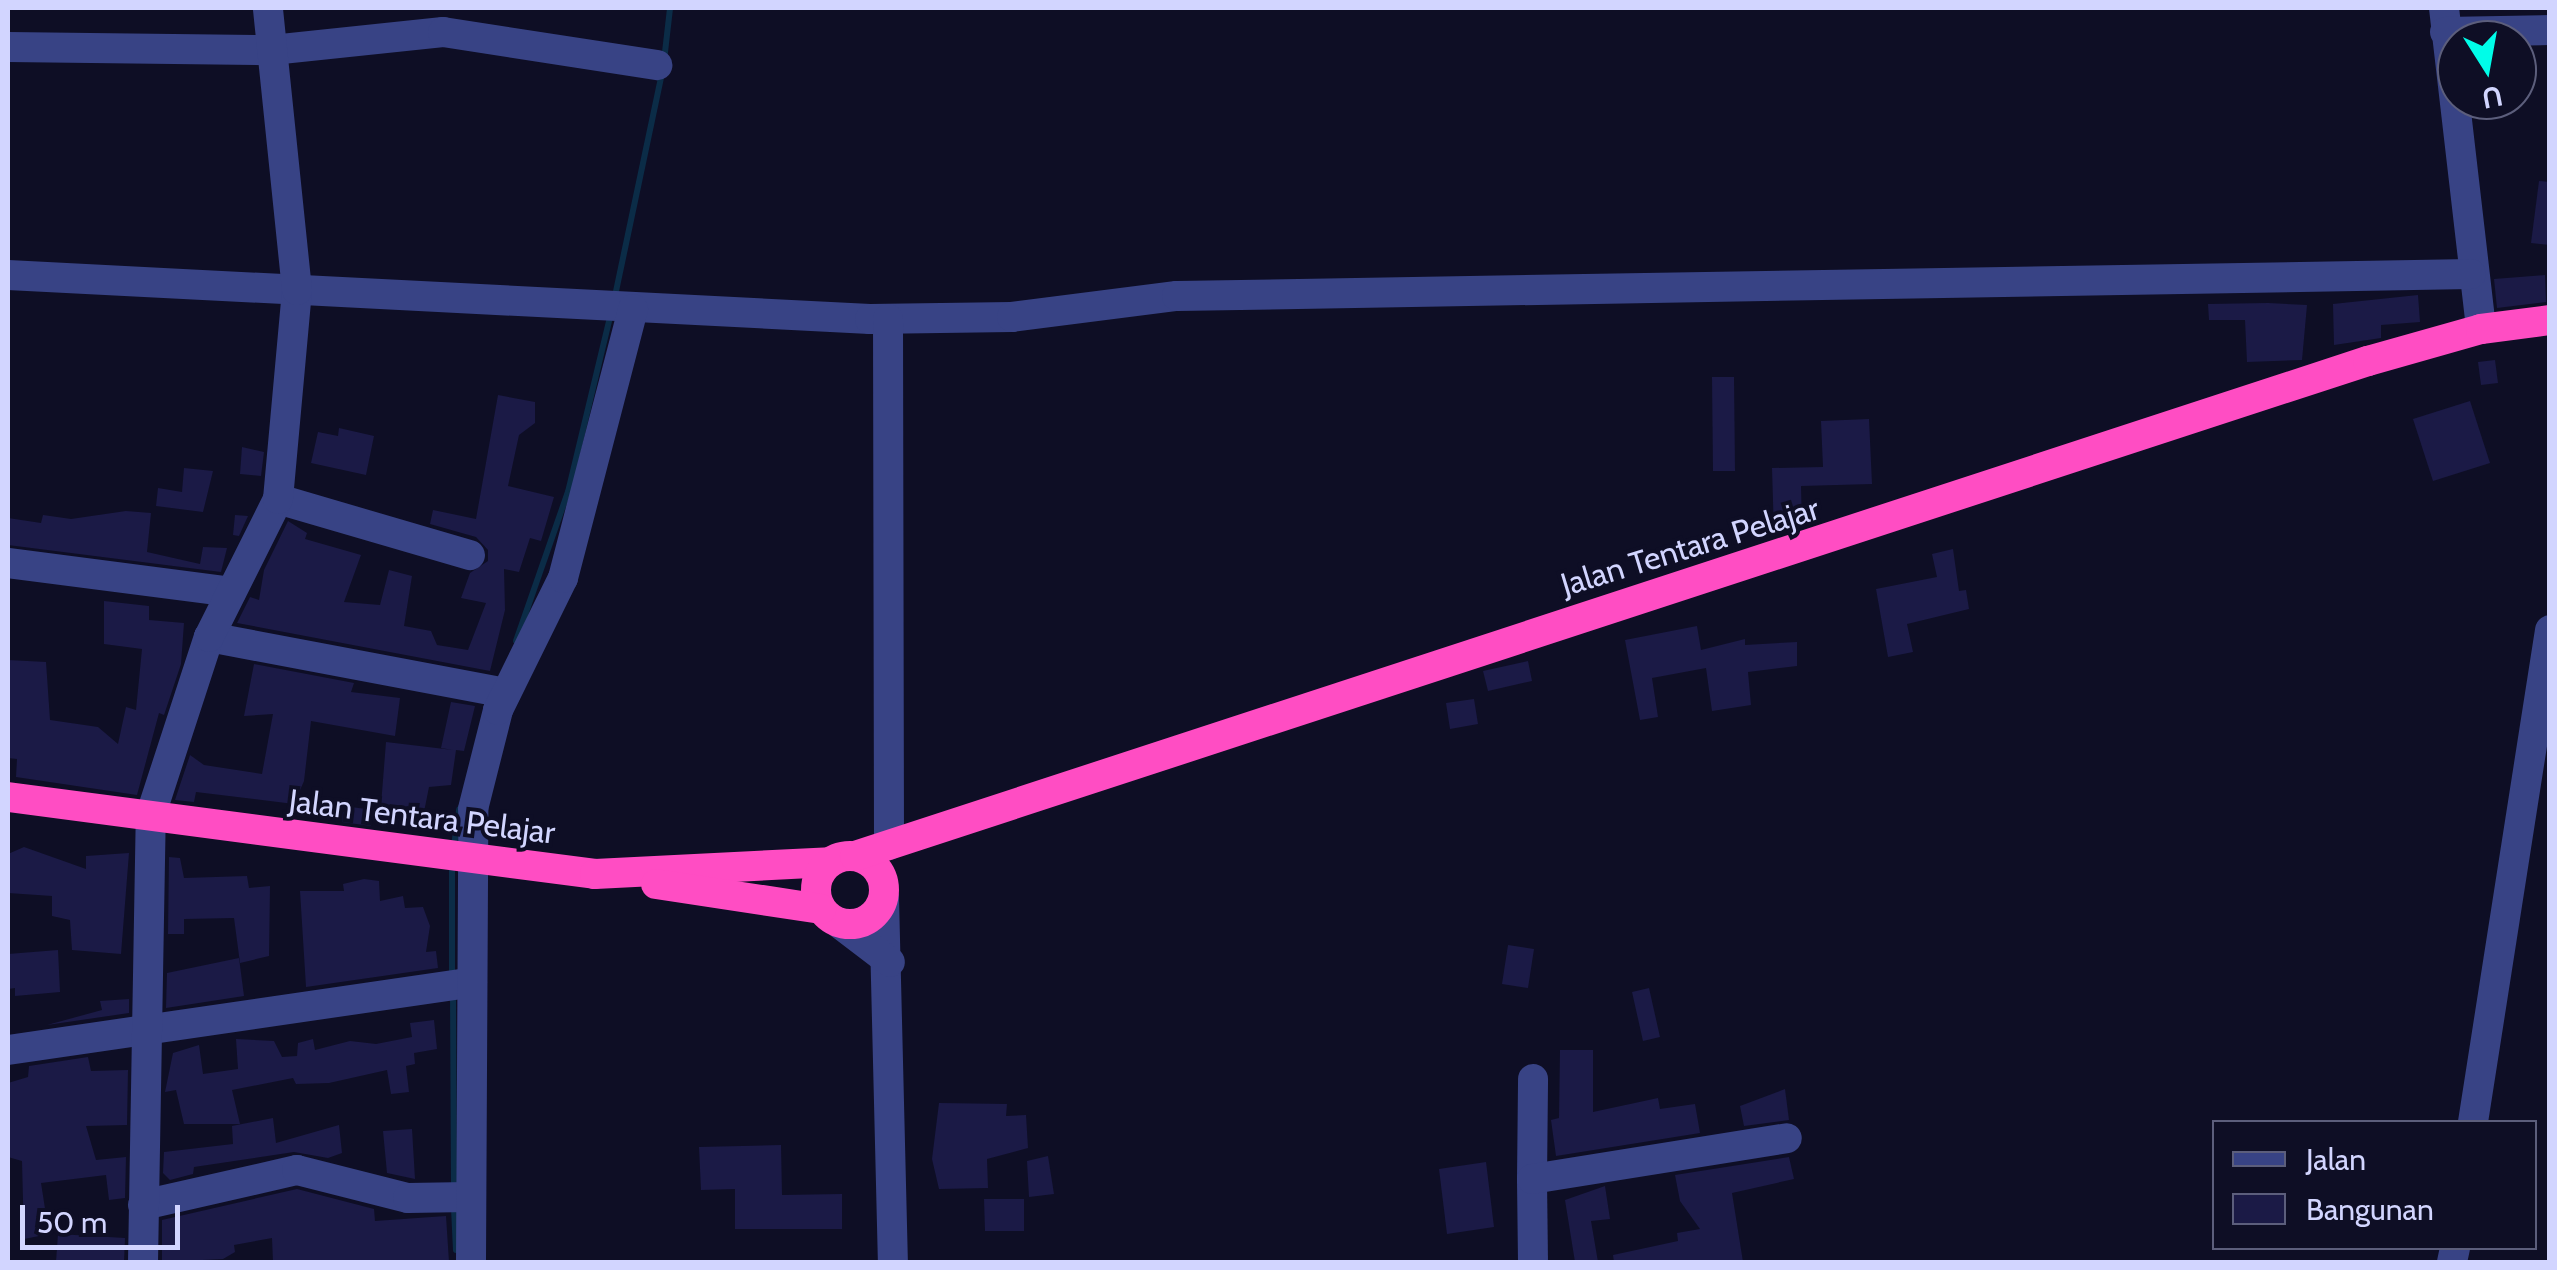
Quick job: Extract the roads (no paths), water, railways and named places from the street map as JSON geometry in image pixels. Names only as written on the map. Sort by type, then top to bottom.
[{"type":"highway","name":"Jalan Tentara Pelajar","points":[[8,797],[151,814],[460,861],[594,874],[842,859],[930,835],[1139,760],[2480,328],[2550,320]]},
{"type":"highway","points":[[594,874],[830,916],[872,917],[884,891],[930,835]]},
{"type":"highway","points":[[830,916],[817,879],[842,859],[874,865],[884,891]]},
{"type":"street","points":[[143,1262],[144,1026],[151,814],[209,637],[278,498],[298,290],[268,8]]},
{"type":"street","points":[[8,47],[272,50],[444,32],[657,65]]},
{"type":"street","points":[[2455,120],[2480,328]]},
{"type":"street","points":[[8,275],[888,319],[1012,318],[1177,296],[2472,274]]},
{"type":"street","points":[[472,1262],[458,1197],[456,984],[460,861],[493,690],[563,578],[616,307]]},
{"type":"street","points":[[888,319],[889,845]]},
{"type":"street","points":[[278,498],[470,555]]},
{"type":"street","points":[[8,563],[231,592]]},
{"type":"street","points":[[2473,1120],[2550,630]]},
{"type":"street","points":[[209,637],[493,690]]},
{"type":"street","points":[[884,891],[890,962],[892,1262]]},
{"type":"street","points":[[830,916],[890,962]]},
{"type":"street","points":[[8,1050],[144,1026],[456,984]]},
{"type":"street","points":[[1533,1079],[1533,1262]]},
{"type":"street","points":[[1532,1179],[1787,1138]]},
{"type":"street","points":[[143,1205],[298,1170],[324,1172],[394,1195],[458,1197]]},
{"type":"waterway","points":[[664,61],[670,8]]},
{"type":"waterway","points":[[615,296],[662,73]]},
{"type":"waterway","points":[[516,641],[568,492],[611,313]]},
{"type":"waterway","points":[[454,846],[459,809]]},
{"type":"waterway","points":[[452,863],[452,975]]},
{"type":"waterway","points":[[453,993],[454,1190]]},
{"type":"waterway","points":[[454,1208],[456,1250]]}]
